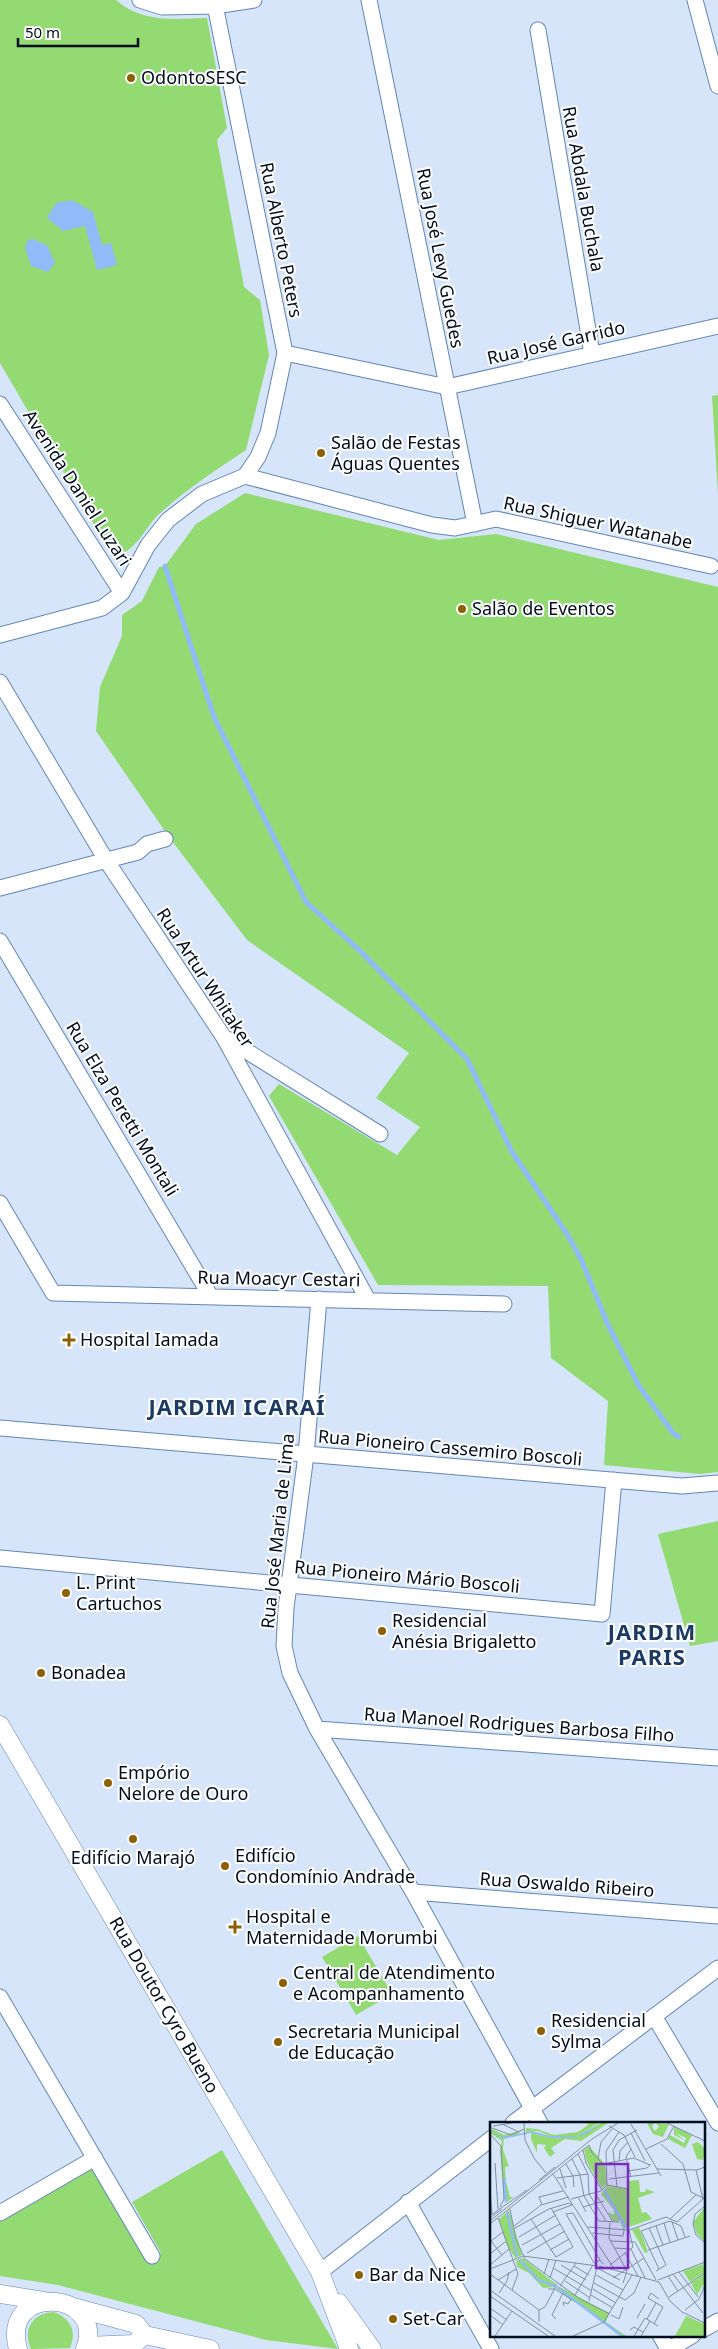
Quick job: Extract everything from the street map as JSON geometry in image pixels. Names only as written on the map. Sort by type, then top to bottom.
[{"type":"street","points":[[140,0],[162,8],[254,0]]},
{"type":"street","name":"Rua José Levy Guedes","points":[[369,0],[474,524]]},
{"type":"street","points":[[696,0],[712,36],[718,86]]},
{"type":"street","name":"Rua Alberto Peters","points":[[215,3],[285,353],[268,432],[258,457],[245,476]]},
{"type":"street","name":"Rua Abdala Buchala","points":[[538,30],[592,354]]},
{"type":"street","name":"Rua José Garrido","points":[[285,353],[447,387],[718,326]]},
{"type":"street","name":"Avenida Daniel Luzari","points":[[0,404],[122,593]]},
{"type":"street","points":[[0,635],[102,608],[122,593],[148,545],[168,520],[202,494],[245,476]]},
{"type":"street","name":"Rua Shiguer Watanabe","points":[[245,476],[432,525],[455,528],[496,518],[711,566]]},
{"type":"street","name":"Rua Artur Whitaker","points":[[0,682],[106,860],[223,1036],[368,1300]]},
{"type":"street","points":[[0,888],[138,852],[147,844],[165,839]]},
{"type":"street","name":"Rua Elza Peretti Montali","points":[[0,941],[211,1297]]},
{"type":"street","points":[[223,1036],[380,1134]]},
{"type":"street","name":"Rua Moacyr Cestari","points":[[0,1204],[53,1293],[504,1304]]},
{"type":"street","name":"Rua José Maria de Lima","points":[[318,1299],[306,1455],[289,1584],[284,1646],[290,1673],[317,1729],[413,1892],[539,2122]]},
{"type":"street","name":"Rua Pioneiro Cassemiro Boscoli","points":[[0,1428],[682,1486],[718,1483]]},
{"type":"street","name":"Rua Pioneiro Mário Boscoli","points":[[0,1558],[602,1614],[614,1480]]},
{"type":"street","name":"Rua Doutor Cyro Bueno","points":[[0,1725],[323,2279],[372,2349]]},
{"type":"street","name":"Rua Manoel Rodrigues Barbosa Filho","points":[[317,1729],[718,1758]]},
{"type":"street","name":"Rua Oswaldo Ribeiro","points":[[413,1892],[718,1916]]},
{"type":"street","points":[[514,2122],[718,1968]]},
{"type":"street","points":[[0,1997],[152,2256]]},
{"type":"street","points":[[654,2016],[718,2123]]},
{"type":"street","points":[[323,2279],[408,2202],[490,2140]]},
{"type":"street","points":[[0,2213],[95,2158]]},
{"type":"street","points":[[408,2202],[492,2349]]},
{"type":"street","name":"Rua Doutor Cyro Bueno","points":[[323,2279],[349,2349]]},
{"type":"street","points":[[0,2294],[44,2301],[58,2301],[72,2307],[136,2324],[150,2340]]},
{"type":"street","points":[[17,2349],[16,2332],[18,2322],[33,2305],[44,2301]]},
{"type":"street","points":[[72,2307],[81,2315],[87,2329],[86,2347],[134,2344],[150,2340],[210,2349]]},
{"type":"street","points":[[706,2328],[718,2320]]},
{"type":"street","points":[[661,2336],[669,2349],[691,2336]]},
{"type":"street","points":[[0,2339],[17,2349]]},
{"type":"green space","points":[[0,0],[116,0],[137,13],[148,16],[170,19],[207,18],[227,128],[217,140],[244,287],[260,300],[269,355],[246,450],[179,497],[153,520],[130,549],[117,555],[109,550],[0,363]]},
{"type":"green space","points":[[718,395],[718,495],[712,396]]},
{"type":"green space","points":[[245,493],[439,540],[496,534],[718,587],[718,1472],[700,1474],[604,1465],[608,1401],[551,1358],[548,1286],[378,1285],[269,1096],[279,1084],[397,1155],[420,1127],[376,1098],[409,1053],[247,940],[169,837],[96,731],[100,687],[122,636],[122,615],[142,601],[159,567],[165,566],[196,524]]},
{"type":"green space","points":[[718,1521],[718,1641],[690,1646],[658,1534]]},
{"type":"green space","points":[[358,1936],[392,1994],[356,2015],[322,1957]]},
{"type":"green space","points":[[222,2150],[338,2349],[266,2340],[58,2285],[0,2276],[0,2220],[92,2167],[148,2261],[161,2253],[132,2202]]},
{"type":"green space","points":[[54,2312],[65,2318],[71,2326],[73,2336],[70,2348],[31,2349],[28,2335],[31,2323],[40,2315]]},
{"type":"water","points":[[72,200],[93,212],[102,245],[111,243],[117,265],[97,270],[85,226],[63,231],[47,218],[56,203]]},
{"type":"water","points":[[33,239],[47,245],[55,263],[48,272],[31,266],[25,248],[28,240]]},
{"type":"waterway","points":[[165,566],[214,717],[307,903],[358,949],[467,1059],[512,1152],[567,1234],[581,1259],[608,1325],[639,1386],[673,1433],[679,1437]]},
{"type":"place","name":"OdontoSESC","points":[[131,78]]},
{"type":"place","name":"Salão de Festas Águas Quentes","points":[[321,453]]},
{"type":"place","name":"Salão de Eventos","points":[[462,609]]},
{"type":"place","name":"Hospital Iamada","points":[[69,1340]]},
{"type":"place","name":"L. Print Cartuchos","points":[[66,1593]]},
{"type":"place","name":"Residencial Anésia Brigaletto","points":[[382,1631]]},
{"type":"place","name":"Bonadea","points":[[41,1673]]},
{"type":"place","name":"Empório Nelore de Ouro","points":[[108,1783]]},
{"type":"place","name":"Edifício Marajó","points":[[133,1839]]},
{"type":"place","name":"Edifício Condomínio Andrade","points":[[225,1866]]},
{"type":"place","name":"Hospital e Maternidade Morumbi","points":[[235,1927]]},
{"type":"place","name":"Central de Atendimento e Acompanhamento","points":[[283,1983]]},
{"type":"place","name":"Residencial Sylma","points":[[541,2031]]},
{"type":"place","name":"Secretaria Municipal de Educação","points":[[278,2042]]},
{"type":"place","name":"Bar da Nice","points":[[359,2275]]},
{"type":"place","name":"Set-Car","points":[[393,2319]]},
{"type":"district","name":"JARDIM ICARAÍ","points":[[237,1407]]},
{"type":"district","name":"JARDIM PARIS","points":[[652,1644]]}]
